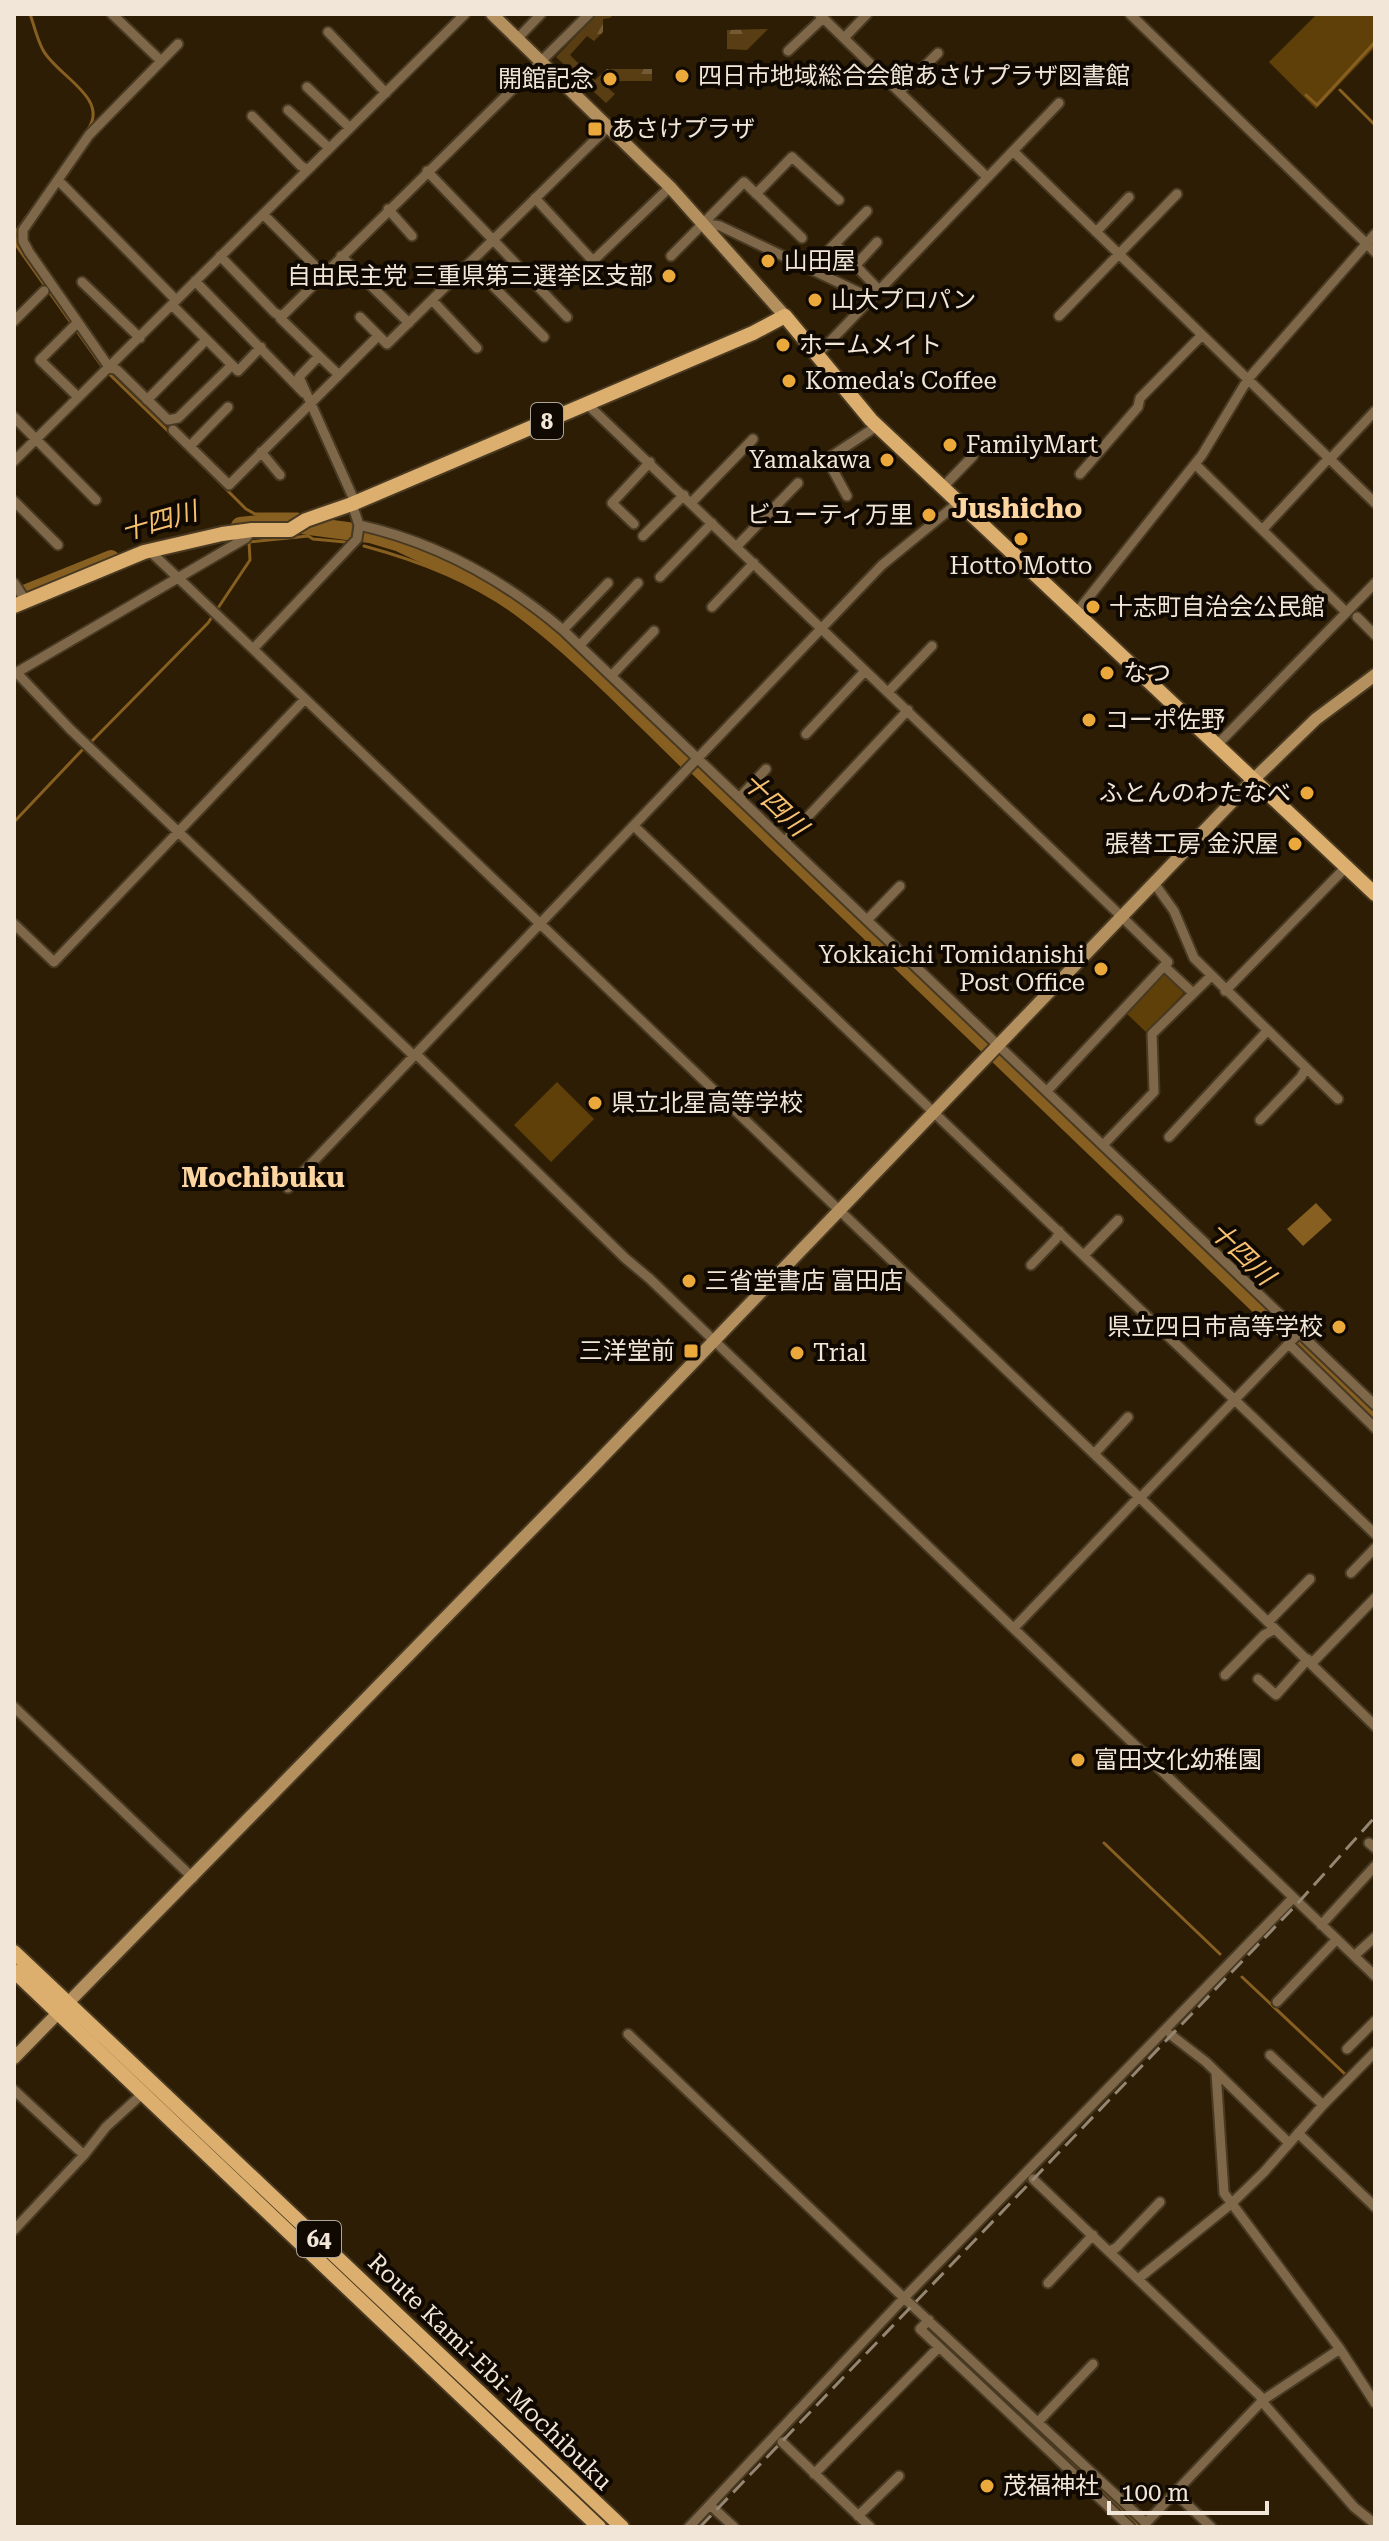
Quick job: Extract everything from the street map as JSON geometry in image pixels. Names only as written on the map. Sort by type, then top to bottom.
[{"type":"main road","points":[[785,316],[877,426],[1375,894]]},
{"type":"main road","name":"8","points":[[20,596],[153,550],[222,534],[300,524],[753,333],[785,316]]},
{"type":"main road","name":"Route Kami-Ebi-Mochibuku","points":[[14,1952],[141,2095],[599,2527]]},
{"type":"main road","name":"Route Kami-Ebi-Mochibuku","points":[[14,1971],[64,2008],[622,2527]]},
{"type":"main road","points":[[541,2473],[543,2484],[586,2527]]},
{"type":"street","points":[[112,14],[161,61]]},
{"type":"street","points":[[14,461],[465,14]]},
{"type":"street","points":[[492,14],[670,187],[785,316]]},
{"type":"street","points":[[517,39],[541,14]]},
{"type":"street","points":[[339,375],[280,318],[589,14]]},
{"type":"street","points":[[844,38],[867,14]]},
{"type":"street","points":[[1130,14],[1142,18],[1375,252]]},
{"type":"street","points":[[788,51],[821,16],[987,177]]},
{"type":"street","points":[[328,32],[386,93]]},
{"type":"street","points":[[107,370],[23,241],[23,230],[97,125],[178,44]]},
{"type":"street","points":[[900,91],[938,53]]},
{"type":"street","points":[[307,87],[350,128]]},
{"type":"street","points":[[817,355],[1059,103]]},
{"type":"street","points":[[288,110],[329,148]]},
{"type":"street","points":[[252,116],[307,169]]},
{"type":"street","points":[[360,317],[387,344],[608,127]]},
{"type":"street","points":[[1013,151],[1374,500]]},
{"type":"street","points":[[756,194],[792,157],[839,200]]},
{"type":"street","points":[[427,171],[567,317]]},
{"type":"street","points":[[58,180],[231,366],[238,371],[261,347]]},
{"type":"street","points":[[671,256],[744,182],[802,238]]},
{"type":"street","points":[[535,198],[593,261],[670,187]]},
{"type":"street","points":[[1059,316],[1177,194]]},
{"type":"street","points":[[1096,232],[1129,197]]},
{"type":"street","points":[[388,209],[412,236]]},
{"type":"street","points":[[820,259],[867,211]]},
{"type":"street","points":[[263,214],[323,274]]},
{"type":"street","points":[[704,223],[720,226],[875,294]]},
{"type":"street","points":[[1077,612],[1195,464],[1248,379],[1375,234]]},
{"type":"street","points":[[856,265],[877,242]]},
{"type":"street","points":[[835,244],[856,265],[875,294]]},
{"type":"street","points":[[220,256],[275,313],[282,316]]},
{"type":"street","points":[[341,256],[409,323]]},
{"type":"street","points":[[470,263],[544,337]]},
{"type":"street","points":[[195,281],[312,400]]},
{"type":"street","points":[[82,282],[140,338]]},
{"type":"street","points":[[14,321],[44,291]]},
{"type":"street","points":[[432,300],[477,348]]},
{"type":"street","points":[[75,325],[40,360],[78,397]]},
{"type":"street","points":[[1080,474],[1138,407],[1140,398],[1202,335]]},
{"type":"street","points":[[173,430],[229,485],[378,336]]},
{"type":"street","points":[[147,400],[206,340]]},
{"type":"street","points":[[253,649],[357,539],[359,525],[353,503],[312,400],[299,377],[319,356]]},
{"type":"street","points":[[107,370],[117,370],[165,418],[175,420],[231,366]]},
{"type":"street","points":[[587,404],[1168,962],[1047,1091]]},
{"type":"street","points":[[190,446],[228,407]]},
{"type":"street","points":[[1263,529],[1375,411]]},
{"type":"street","points":[[14,417],[96,500]]},
{"type":"street","points":[[847,496],[827,459],[877,426]]},
{"type":"street","points":[[643,536],[753,439]]},
{"type":"street","points":[[261,452],[280,475]]},
{"type":"street","points":[[943,487],[973,456]]},
{"type":"street","points":[[634,524],[612,503],[650,462]]},
{"type":"street","points":[[1195,464],[1345,611]]},
{"type":"street","points":[[737,546],[798,483]]},
{"type":"street","points":[[14,501],[58,545]]},
{"type":"street","points":[[288,1188],[882,565],[959,502]]},
{"type":"street","points":[[660,577],[712,523]]},
{"type":"street","points":[[359,525],[400,536],[464,563],[514,591],[563,630],[1375,1405]]},
{"type":"street","points":[[252,530],[246,538],[15,673],[1375,1976]]},
{"type":"street","points":[[153,550],[154,555],[214,614],[541,923],[1375,1726]]},
{"type":"street","points":[[712,607],[754,563]]},
{"type":"street","points":[[563,630],[608,583]]},
{"type":"street","points":[[580,645],[638,583]]},
{"type":"street","points":[[1216,746],[1375,583]]},
{"type":"street","points":[[1357,617],[1375,635]]},
{"type":"street","points":[[612,675],[654,631]]},
{"type":"street","points":[[888,692],[932,646]]},
{"type":"street","points":[[806,734],[865,671]]},
{"type":"street","points":[[14,2058],[193,1878],[840,1211],[1252,781],[1316,719],[1375,675]]},
{"type":"street","points":[[14,924],[54,962],[305,699]]},
{"type":"street","points":[[785,841],[908,710]]},
{"type":"street","points":[[740,797],[766,769]]},
{"type":"street","points":[[634,826],[1375,1534]]},
{"type":"street","points":[[1225,991],[1347,866]]},
{"type":"street","points":[[1154,883],[1174,911],[1194,958],[1338,1099]]},
{"type":"street","points":[[867,920],[900,886]]},
{"type":"street","points":[[1164,966],[1193,993]]},
{"type":"street","points":[[1104,1144],[1154,1092],[1152,1034],[1211,976]]},
{"type":"street","points":[[1169,1137],[1267,1031]]},
{"type":"street","points":[[1260,1120],[1306,1068]]},
{"type":"street","points":[[1084,1255],[1118,1220]]},
{"type":"street","points":[[1031,1265],[1056,1239],[1059,1231]]},
{"type":"street","points":[[1014,1628],[1299,1333]]},
{"type":"street","points":[[1289,1343],[1375,1428]]},
{"type":"street","points":[[1094,1454],[1128,1417]]},
{"type":"street","points":[[1351,1573],[1375,1548]]},
{"type":"street","points":[[1225,1675],[1272,1626],[1310,1579]]},
{"type":"street","points":[[1258,1679],[1276,1695],[1375,1598]]},
{"type":"street","points":[[14,1707],[193,1878]]},
{"type":"street","points":[[1321,1925],[1375,1866]]},
{"type":"street","points":[[689,2527],[904,2298],[1292,1899]]},
{"type":"street","points":[[1354,1956],[1375,1937]]},
{"type":"street","points":[[1277,2002],[1336,1940]]},
{"type":"street","points":[[1347,2049],[1375,2021]]},
{"type":"street","points":[[628,2034],[904,2298],[926,2323],[1038,2422],[1144,2525],[1263,2400],[1340,2349]]},
{"type":"street","points":[[1171,2035],[1216,2072],[1289,2143]]},
{"type":"street","points":[[1138,2279],[1231,2204],[1375,2052]]},
{"type":"street","points":[[1270,2055],[1323,2105]]},
{"type":"street","points":[[1216,2072],[1223,2185],[1231,2204],[1340,2349],[1375,2403]]},
{"type":"street","points":[[14,2090],[84,2155]]},
{"type":"street","points":[[16,2223],[84,2155],[106,2127],[141,2095]]},
{"type":"street","points":[[1298,2133],[1375,2207]]},
{"type":"street","points":[[1033,2179],[1263,2400],[1354,2507],[1375,2524]]},
{"type":"street","points":[[1109,2251],[1116,2248],[1160,2202]]},
{"type":"street","points":[[1048,2283],[1093,2235]]},
{"type":"street","points":[[926,2323],[920,2329],[1130,2527]]},
{"type":"street","points":[[814,2474],[939,2347]]},
{"type":"street","points":[[1038,2422],[1093,2364]]},
{"type":"street","points":[[782,2442],[870,2527]]},
{"type":"street","points":[[858,2516],[899,2476]]},
{"type":"street","points":[[1175,2493],[1211,2527]]},
{"type":"street","points":[[710,2505],[734,2527]]},
{"type":"green space","points":[[597,14],[614,14],[603,19],[603,32],[594,41],[587,36],[570,55],[595,80],[607,69],[652,69],[652,81],[616,81],[609,89],[615,94],[606,103],[556,57]]},
{"type":"green space","points":[[768,29],[747,50],[727,49],[727,30]]},
{"type":"shaded area","points":[[1317,14],[1375,14],[1375,47],[1316,109],[1269,62]]},
{"type":"shaded area","points":[[1163,974],[1167,974],[1183,990],[1183,994],[1146,1032],[1126,1013]]},
{"type":"shaded area","points":[[557,1082],[594,1119],[551,1162],[514,1125]]},
{"type":"shaded area","points":[[1316,1203],[1332,1220],[1303,1246],[1287,1229]]},
{"type":"waterway","points":[[30,14],[43,50],[87,97],[93,118],[88,129]]},
{"type":"waterway","points":[[1306,95],[1317,105],[1375,42]]},
{"type":"waterway","points":[[1340,90],[1375,125]]},
{"type":"waterway","points":[[26,217],[15,233],[16,245],[103,368],[171,434]]},
{"type":"waterway","points":[[187,450],[246,509],[255,514],[298,514]]},
{"type":"waterway","name":"十四川","points":[[240,526],[279,522],[370,534],[400,543],[485,583],[541,620],[1375,1417]]},
{"type":"waterway","name":"十四川","points":[[320,524],[330,529]]},
{"type":"waterway","points":[[92,741],[208,623],[250,560],[249,542],[308,536],[345,542]]},
{"type":"waterway","points":[[364,546],[442,573],[480,591],[515,613],[581,668],[683,767]]},
{"type":"waterway","name":"十四川","points":[[14,598],[111,559]]},
{"type":"waterway","points":[[14,822],[85,747]]},
{"type":"waterway","points":[[1104,1843],[1220,1954]]},
{"type":"waterway","points":[[1242,1977],[1346,2075]]},
{"type":"waterway","points":[[628,2041],[785,2190]]},
{"type":"waterway","points":[[909,2308],[1139,2527]]},
{"type":"railway","points":[[700,2527],[1298,1903],[1375,1817]]},
{"type":"place","name":"四日市地域総合会館あさけプラザ図書館","points":[[682,76]]},
{"type":"place","name":"開館記念","points":[[610,79]]},
{"type":"place","name":"あさけプラザ","points":[[595,129]]},
{"type":"place","name":"山田屋","points":[[768,261]]},
{"type":"place","name":"自由民主党 三重県第三選挙区支部","points":[[669,276]]},
{"type":"place","name":"山大プロパン","points":[[815,300]]},
{"type":"place","name":"ホームメイト","points":[[783,345]]},
{"type":"place","name":"Komeda's Coffee","points":[[789,381]]},
{"type":"place","name":"FamilyMart","points":[[950,445]]},
{"type":"place","name":"Yamakawa","points":[[887,460]]},
{"type":"place","name":"ビューティ万里","points":[[929,515]]},
{"type":"place","name":"Hotto Motto","points":[[1021,539]]},
{"type":"place","name":"十志町自治会公民館","points":[[1093,607]]},
{"type":"place","name":"なつ","points":[[1107,673]]},
{"type":"place","name":"コーポ佐野","points":[[1089,720]]},
{"type":"place","name":"ふとんのわたなべ","points":[[1307,793]]},
{"type":"place","name":"張替工房 金沢屋","points":[[1295,844]]},
{"type":"place","name":"Yokkaichi Tomidanishi Post Office","points":[[1101,969]]},
{"type":"place","name":"県立北星高等学校","points":[[595,1103]]},
{"type":"place","name":"三省堂書店 富田店","points":[[689,1281]]},
{"type":"place","name":"県立四日市高等学校","points":[[1339,1327]]},
{"type":"place","name":"三洋堂前","points":[[691,1351]]},
{"type":"place","name":"Trial","points":[[797,1353]]},
{"type":"place","name":"富田文化幼稚園","points":[[1078,1760]]},
{"type":"place","name":"茂福神社","points":[[987,2486]]},
{"type":"district","name":"Jushicho","points":[[1017,508]]},
{"type":"district","name":"Mochibuku","points":[[263,1177]]}]
